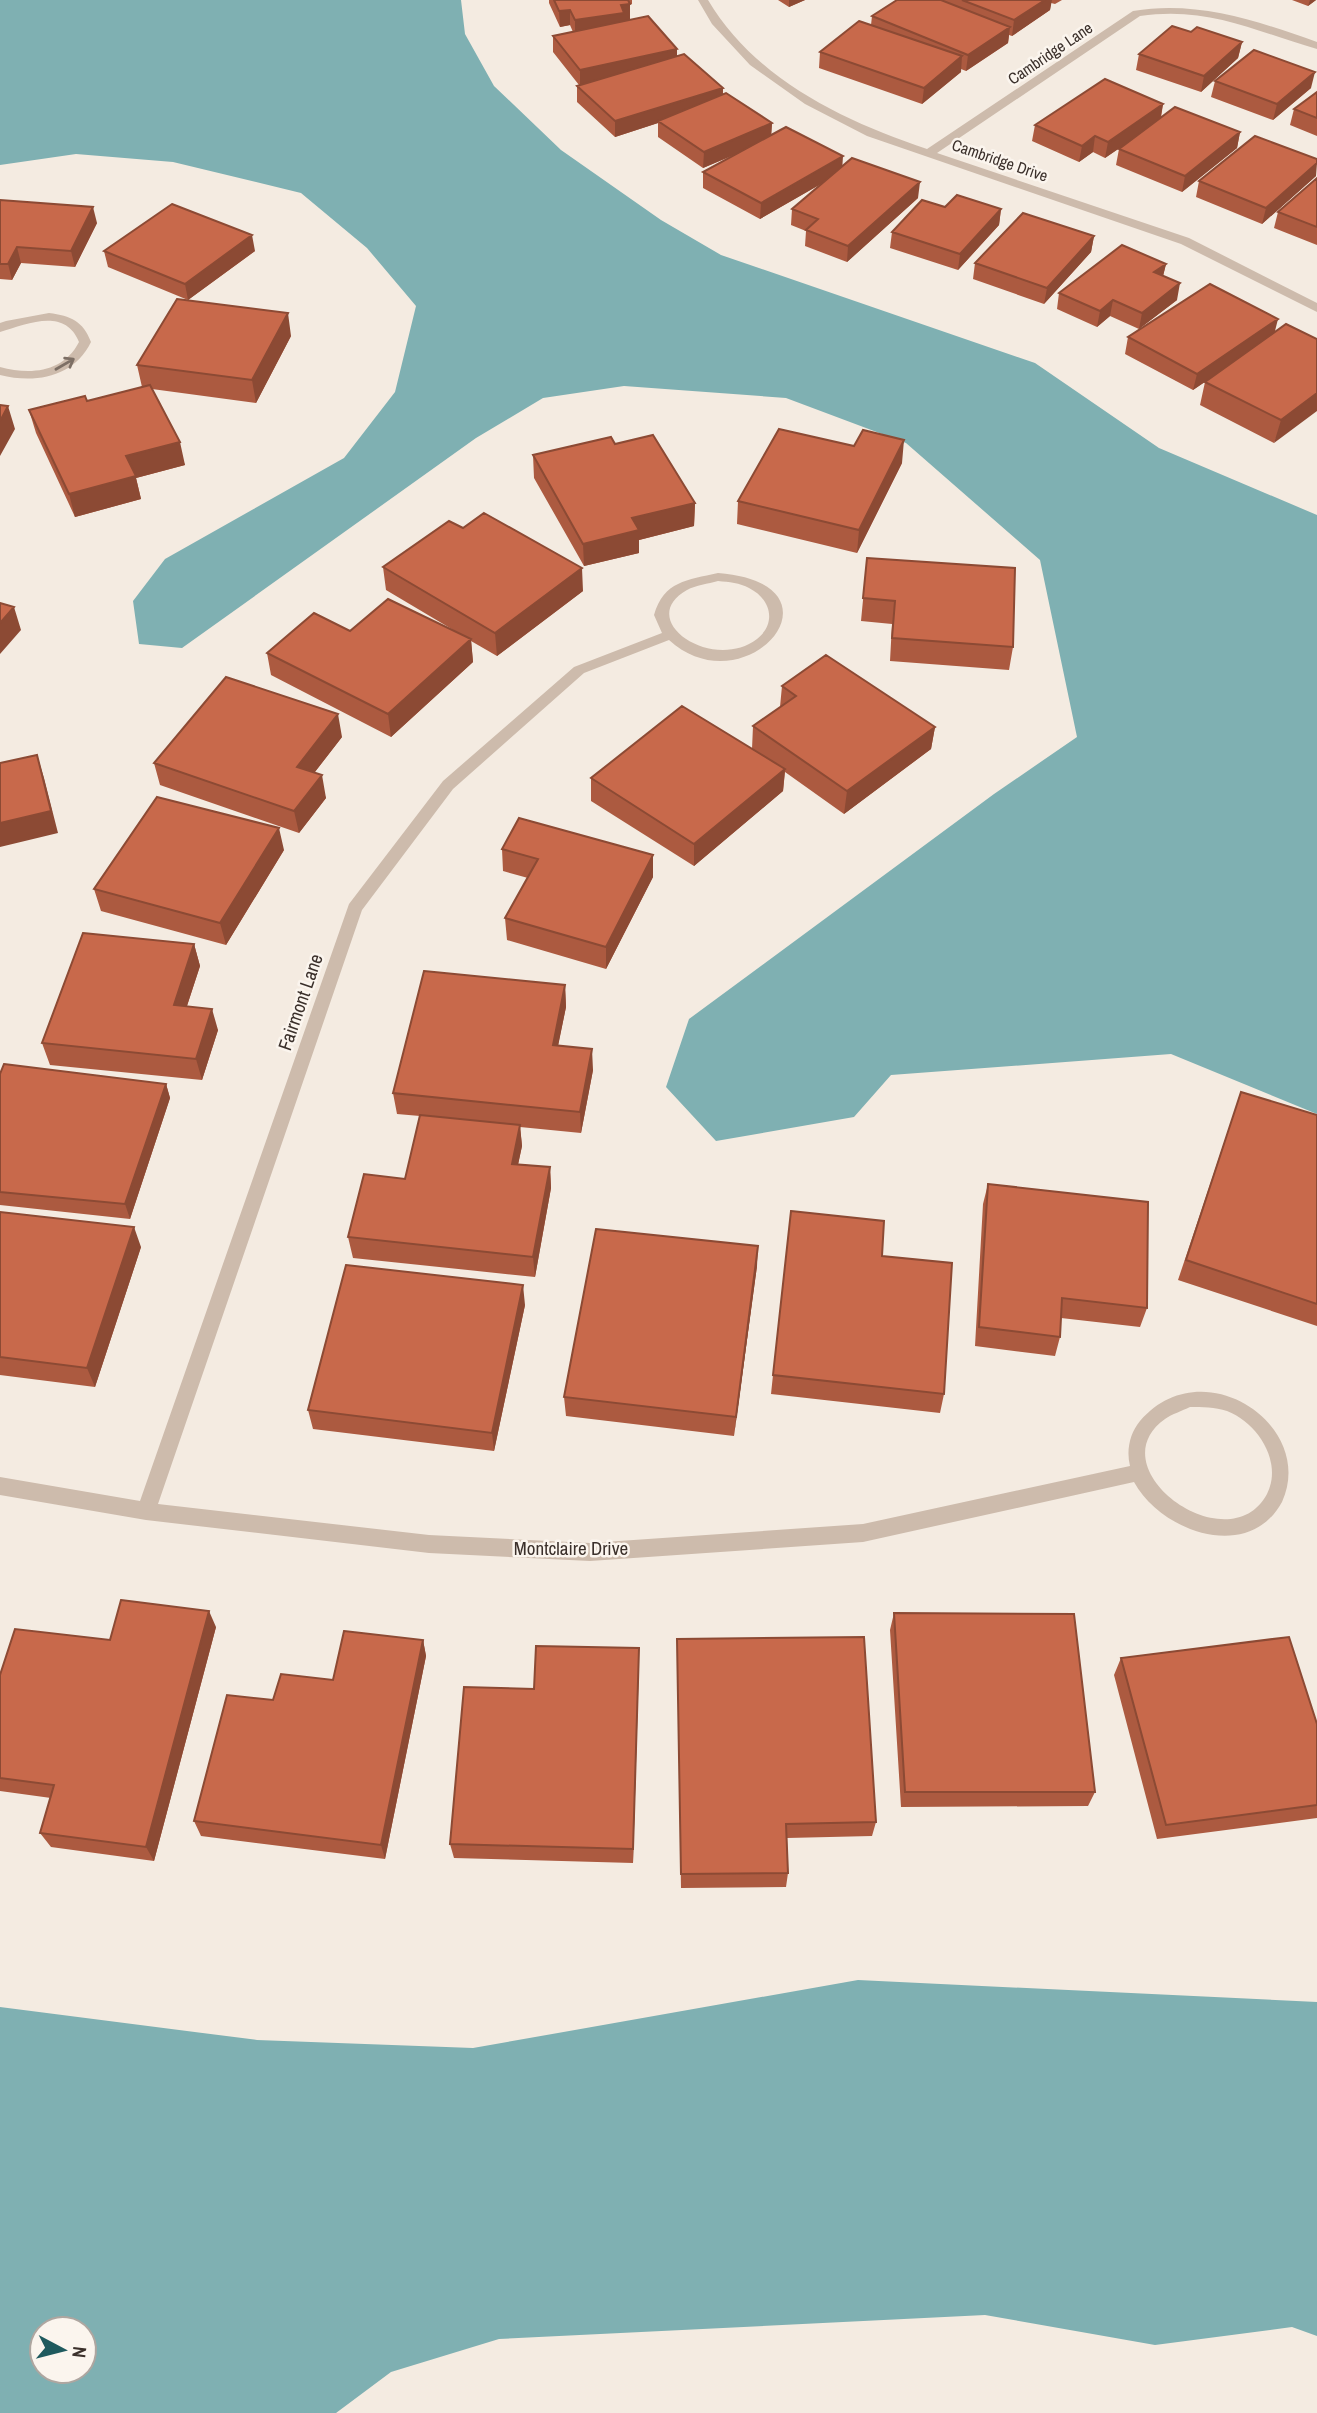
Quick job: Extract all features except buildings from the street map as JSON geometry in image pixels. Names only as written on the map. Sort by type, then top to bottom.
[{"type":"street","name":"Cambridge Drive","points":[[703,0],[716,22],[754,63],[809,102],[872,134],[1185,241],[1317,308]]},
{"type":"street","name":"Cambridge Lane","points":[[930,152],[1137,13],[1161,7],[1205,10],[1241,19],[1317,46]]},
{"type":"street","points":[[0,328],[13,321],[47,316],[76,325],[83,333],[85,342],[74,360],[48,373],[15,375],[0,371]]},
{"type":"street","points":[[728,578],[755,586],[769,596],[776,607],[778,619],[774,631],[764,642],[750,650],[714,655],[680,645],[669,635],[662,623],[661,609],[668,596],[681,586],[698,579],[728,578]]},
{"type":"street","name":"Fairmont Lane","points":[[146,1511],[355,908],[448,785],[579,670],[669,635]]},
{"type":"street","points":[[1210,1399],[1232,1405],[1253,1417],[1269,1433],[1280,1452],[1283,1475],[1278,1496],[1265,1514],[1244,1525],[1220,1529],[1194,1524],[1169,1512],[1150,1494],[1139,1472],[1136,1452],[1140,1433],[1151,1417],[1167,1405],[1210,1399]]},
{"type":"street","name":"Montclaire Drive","points":[[0,1486],[146,1511],[429,1544],[590,1552],[863,1533],[1139,1472]]},
{"type":"water","points":[[0,0],[461,0],[465,34],[494,86],[561,150],[661,220],[721,255],[1035,363],[1159,448],[1317,515],[1317,1114],[1171,1054],[891,1075],[854,1117],[716,1141],[666,1087],[689,1019],[994,794],[1077,737],[1040,560],[906,443],[786,398],[624,386],[543,398],[476,438],[182,648],[139,644],[133,601],[165,559],[344,458],[395,392],[416,306],[367,248],[301,193],[173,162],[76,154],[0,165]]},
{"type":"water","points":[[858,1980],[1317,2002],[1317,2336],[1292,2327],[1155,2345],[985,2315],[499,2339],[391,2372],[336,2413],[0,2413],[0,2007],[257,2040],[473,2048]]}]
